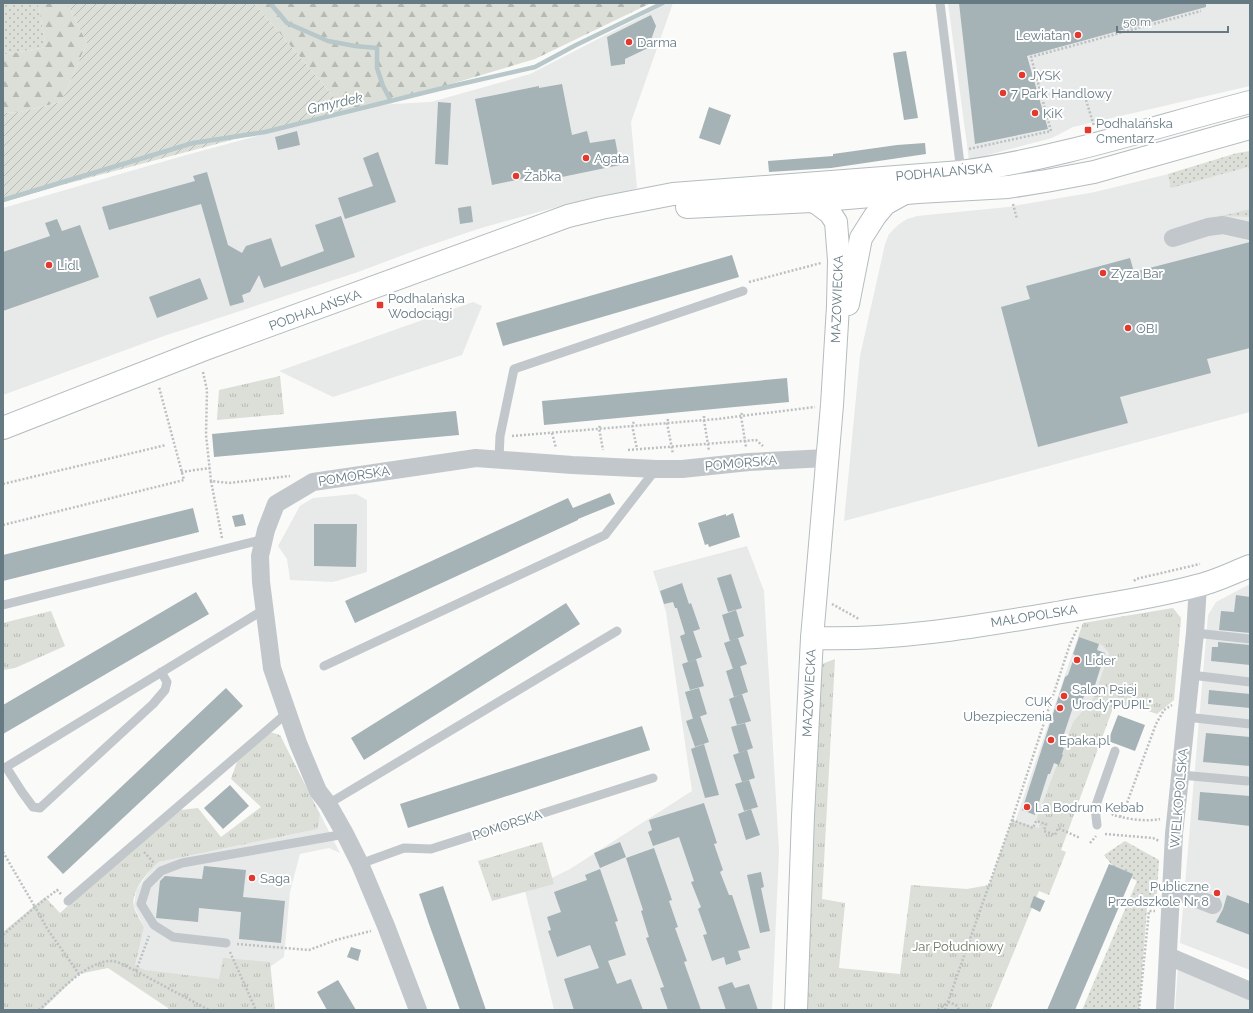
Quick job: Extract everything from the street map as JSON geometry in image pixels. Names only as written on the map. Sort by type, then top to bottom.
[{"type":"street","name":"PODHALAŃSKA","points":[[3,428],[205,349],[568,216],[673,194],[961,172],[1004,166],[1060,154],[1250,102]]},
{"type":"street","name":"PODHALAŃSKA","points":[[630,202],[692,208],[1008,187],[1094,172],[1248,129]]},
{"type":"street","points":[[812,201],[830,213],[836,222],[856,190],[871,179]]},
{"type":"street","name":"MAZOWIECKA","points":[[829,182],[842,186],[854,201],[860,216],[861,238],[834,376]]},
{"type":"street","name":"MAZOWIECKA","points":[[861,238],[875,216],[885,204],[904,193]]},
{"type":"street","name":"MAZOWIECKA","points":[[796,1010],[803,816],[812,638],[834,376],[838,294],[836,222]]},
{"type":"street","points":[[1173,238],[1208,227],[1250,224]]},
{"type":"street","points":[[1223,225],[1250,231]]},
{"type":"street","name":"POMORSKA","points":[[418,1010],[386,926],[360,864],[328,804],[318,791],[298,743],[272,668],[261,582],[260,556],[276,504],[313,482],[476,458],[607,467],[676,469],[749,462],[827,458]]},
{"type":"street","name":"MAŁOPOLSKA","points":[[812,638],[875,637],[970,626],[1158,596],[1198,586],[1250,566]]},
{"type":"street","name":"WIELKOPOLSKA","points":[[1164,1010],[1174,834],[1191,675],[1198,586]]},
{"type":"street","points":[[1172,889],[1212,905]]},
{"type":"street","points":[[1168,956],[1250,991]]},
{"type":"lane","points":[[940,3],[961,172]]},
{"type":"lane","points":[[499,459],[500,436],[514,369],[743,291]]},
{"type":"lane","points":[[324,666],[605,535],[648,469]]},
{"type":"lane","points":[[3,605],[264,539]]},
{"type":"lane","points":[[161,672],[167,682],[165,690],[153,704],[40,808],[33,807],[6,767],[161,672],[265,609]]},
{"type":"lane","points":[[328,804],[617,631]]},
{"type":"lane","points":[[1195,633],[1250,639]]},
{"type":"lane","points":[[1191,675],[1250,682]]},
{"type":"lane","points":[[68,901],[287,713]]},
{"type":"lane","points":[[1186,717],[1250,724]]},
{"type":"lane","points":[[1097,825],[1094,808],[1115,751]]},
{"type":"lane","points":[[1181,775],[1247,781]]},
{"type":"lane","name":"POMORSKA","points":[[360,864],[404,848],[431,849],[653,778]]},
{"type":"lane","points":[[226,943],[173,937],[154,924],[141,904],[147,886],[160,871],[182,863],[345,834]]},
{"type":"path","points":[[970,149],[1050,131],[1031,57],[1201,11]]},
{"type":"path","points":[[1086,100],[1093,122]]},
{"type":"path","points":[[1014,209],[1017,219]]},
{"type":"path","points":[[743,291],[748,282],[824,262]]},
{"type":"path","points":[[203,372],[207,390],[206,435],[211,482],[224,549]]},
{"type":"path","points":[[3,525],[184,480],[159,387]]},
{"type":"path","points":[[508,440],[509,436],[633,424],[704,420],[818,407],[818,413]]},
{"type":"path","points":[[742,412],[741,416],[749,462]]},
{"type":"path","points":[[704,416],[712,466]]},
{"type":"path","points":[[668,419],[667,423],[676,469]]},
{"type":"path","points":[[633,424],[636,449],[648,469]]},
{"type":"path","points":[[599,427],[607,467]]},
{"type":"path","points":[[624,454],[628,450],[636,449],[756,440],[766,448]]},
{"type":"path","points":[[3,484],[166,445]]},
{"type":"path","points":[[181,472],[210,468]]},
{"type":"path","points":[[211,482],[229,483],[291,476]]},
{"type":"path","points":[[831,603],[861,620]]},
{"type":"path","points":[[945,1010],[1012,820],[1077,628]]},
{"type":"path","points":[[1120,817],[1127,803],[1156,724],[1164,710],[1174,704]]},
{"type":"path","points":[[1108,804],[1113,815],[1120,817],[1153,821],[1164,816]]},
{"type":"path","points":[[1012,820],[1033,828],[1036,820],[1046,824],[1044,831],[1055,835],[1058,828],[1080,838]]},
{"type":"path","points":[[1090,843],[1094,837],[1104,834],[1153,838],[1163,845]]},
{"type":"path","points":[[136,843],[160,871]]},
{"type":"path","points":[[3,852],[48,930],[79,974]]},
{"type":"path","points":[[3,935],[57,890],[68,901]]},
{"type":"path","points":[[1139,1010],[1149,911],[1159,911]]},
{"type":"path","points":[[136,971],[154,924]]},
{"type":"path","points":[[256,1010],[226,943],[309,950],[336,940],[386,926]]},
{"type":"path","points":[[39,1010],[79,974],[97,964],[113,961],[136,971],[209,1010]]},
{"type":"path","points":[[938,1010],[948,1002]]},
{"type":"path","points":[[948,1002],[956,1005],[959,1010]]},
{"type":"shaded area","points":[[668,3],[673,3],[631,122],[637,188],[557,207],[481,228],[358,272],[161,337],[3,395],[3,208],[179,157],[373,105],[431,102],[530,74]]},
{"type":"shaded area","points":[[948,3],[1250,3],[1250,86],[1073,127],[1052,138],[969,160]]},
{"type":"shaded area","points":[[1250,154],[1250,412],[844,521],[860,356],[885,244],[889,234],[898,225],[907,219],[917,216],[1008,207],[1095,192]]},
{"type":"shaded area","points":[[473,302],[482,306],[462,355],[333,397],[279,371]]},
{"type":"shaded area","points":[[356,494],[367,500],[367,572],[333,582],[290,580],[287,559],[278,546],[300,506],[313,498]]},
{"type":"shaded area","points":[[747,546],[764,591],[779,851],[772,1010],[554,1010],[525,891],[570,869],[692,791],[666,612],[653,571]]},
{"type":"shaded area","points":[[1250,584],[1250,970],[1180,943],[1208,615],[1216,602]]},
{"type":"shaded area","points":[[1078,637],[1102,645],[1109,653],[1094,697],[1073,722],[1036,820],[1040,824],[1024,871],[997,875]]},
{"type":"shaded area","points":[[320,814],[340,853],[329,848],[300,854],[290,892],[284,957],[267,969],[222,984],[145,970],[134,965],[144,927],[134,906],[136,891],[151,869],[159,862],[318,829]]},
{"type":"shaded area","points":[[1178,966],[1250,997],[1250,1010],[1175,1010]]},
{"type":"green space","points":[[3,3],[38,3],[46,47],[3,55]]},
{"type":"green space","points":[[38,3],[67,3],[87,43],[61,102],[20,112],[3,113],[3,55],[46,47]]},
{"type":"green space","points":[[67,3],[254,3],[345,110],[3,202],[3,113],[20,112],[61,102],[87,43]]},
{"type":"green space","points":[[254,3],[651,3],[535,59],[444,86],[345,110]]},
{"type":"green space","points":[[1250,151],[1250,174],[1248,167],[1171,188],[1168,174],[1237,153]]},
{"type":"green space","points":[[1250,209],[1250,217],[1221,216]]},
{"type":"green space","points":[[280,376],[284,414],[217,420],[219,390]]},
{"type":"green space","name":"Jar Południowy","points":[[1173,608],[1181,618],[1174,700],[1157,714],[1130,705],[1113,708],[1061,850],[1066,852],[1049,895],[1039,891],[990,1010],[805,1010],[813,818],[822,664],[835,659],[822,899],[845,903],[839,968],[900,974],[911,885],[967,889],[989,885],[1012,820],[1039,828],[1040,824],[1036,820],[1073,722],[1094,697],[1109,653],[1102,645],[1078,637],[1083,623]]},
{"type":"green space","points":[[51,611],[65,646],[15,668],[3,670],[3,623]]},
{"type":"green space","points":[[266,731],[280,735],[320,814],[318,829],[159,862],[141,882],[133,901],[137,915],[144,927],[135,965],[145,970],[219,979],[223,958],[270,962],[275,1010],[168,1010],[168,1008],[108,968],[79,974],[42,1010],[3,1010],[3,932],[45,897],[60,913],[172,811],[198,808],[221,837],[261,807],[231,779],[239,756]]},
{"type":"green space","points":[[1125,841],[1159,860],[1156,907],[1147,908],[1139,1010],[1082,1010],[1137,881],[1115,869],[1104,855]]},
{"type":"green space","points":[[542,842],[554,884],[492,901],[478,861]]},
{"type":"building","name":"7 Park Handlowy","points":[[959,3],[1206,3],[1206,7],[1027,56],[1048,129],[975,144]]},
{"type":"building","name":"Darma","points":[[651,15],[656,26],[648,48],[625,59],[625,64],[611,66],[607,37]]},
{"type":"building","points":[[906,51],[918,118],[904,120],[893,53]]},
{"type":"building","points":[[562,84],[572,135],[587,131],[590,143],[615,139],[620,165],[557,178],[556,172],[492,185],[475,99],[539,86],[539,88]]},
{"type":"building","points":[[438,102],[451,103],[448,165],[435,164]]},
{"type":"building","points":[[709,107],[731,115],[720,145],[699,138]]},
{"type":"building","points":[[297,131],[300,145],[278,150],[275,137]]},
{"type":"building","points":[[925,143],[926,154],[831,168],[769,172],[768,161],[833,156],[833,154],[897,145]]},
{"type":"building","points":[[378,152],[396,202],[345,219],[338,198],[373,186],[363,158]]},
{"type":"building","points":[[207,172],[228,245],[242,253],[246,246],[271,238],[281,267],[324,251],[315,225],[341,216],[355,257],[264,288],[259,275],[250,292],[242,295],[244,302],[230,306],[201,204],[109,230],[102,207],[195,181],[193,176]]},
{"type":"building","points":[[471,206],[473,222],[460,224],[458,208]]},
{"type":"building","name":"Lidl","points":[[57,219],[62,231],[80,225],[99,277],[3,311],[3,252],[50,236],[45,223]]},
{"type":"building","name":"OBI","points":[[1250,242],[1250,348],[1207,359],[1211,373],[1120,397],[1128,423],[1038,447],[1001,307],[1030,299],[1026,286],[1130,258],[1134,272]]},
{"type":"building","points":[[732,255],[739,277],[503,346],[496,323]]},
{"type":"building","points":[[200,278],[208,299],[157,318],[149,297]]},
{"type":"building","points":[[787,378],[789,402],[544,425],[542,401]]},
{"type":"building","points":[[456,411],[459,435],[214,457],[212,434]]},
{"type":"building","points":[[610,493],[615,504],[578,519],[355,623],[345,601],[568,498],[573,508]]},
{"type":"building","points":[[193,508],[199,532],[3,581],[3,555]]},
{"type":"building","points":[[733,513],[740,537],[709,547],[708,544],[705,545],[698,523]]},
{"type":"building","points":[[243,514],[246,525],[235,527],[232,516]]},
{"type":"building","points":[[314,524],[357,524],[356,567],[314,566]]},
{"type":"building","points":[[731,574],[742,608],[728,612],[717,578]]},
{"type":"building","points":[[682,583],[700,629],[693,631],[702,657],[688,662],[680,636],[685,634],[677,608],[675,608],[673,602],[664,604],[660,591]]},
{"type":"building","points":[[196,592],[209,614],[3,734],[3,705]]},
{"type":"building","points":[[1236,595],[1250,597],[1250,633],[1219,630],[1221,611],[1234,612]]},
{"type":"building","points":[[566,603],[580,624],[364,760],[351,738]]},
{"type":"building","points":[[736,610],[744,636],[730,641],[722,615]]},
{"type":"building","points":[[1079,637],[1099,644],[1097,650],[1105,653],[1092,695],[1085,693],[1081,705],[1076,704],[1075,708],[1073,707],[1060,746],[1064,748],[1063,755],[1059,765],[1054,763],[1050,774],[1048,774],[1035,815],[1022,810],[1065,677],[1068,675],[1075,655],[1073,654]]},
{"type":"building","points":[[738,638],[747,664],[733,669],[724,643]]},
{"type":"building","points":[[1218,642],[1250,645],[1250,665],[1211,661],[1212,647],[1218,647]]},
{"type":"building","points":[[696,659],[704,686],[690,690],[682,664]]},
{"type":"building","points":[[740,666],[748,692],[734,697],[726,671]]},
{"type":"building","points":[[226,688],[243,706],[63,874],[47,857]]},
{"type":"building","points":[[699,688],[707,714],[693,719],[685,692]]},
{"type":"building","points":[[1209,690],[1250,694],[1250,708],[1208,704]]},
{"type":"building","points":[[742,694],[751,721],[737,725],[729,699]]},
{"type":"building","points":[[1118,715],[1145,725],[1135,751],[1108,741]]},
{"type":"building","points":[[700,716],[709,742],[695,747],[686,721]]},
{"type":"building","points":[[745,723],[753,748],[739,753],[731,727]]},
{"type":"building","points":[[642,726],[650,750],[408,828],[400,804]]},
{"type":"building","points":[[1206,733],[1250,737],[1250,766],[1203,762]]},
{"type":"building","points":[[704,744],[719,795],[705,798],[691,749]]},
{"type":"building","points":[[747,750],[755,778],[742,782],[733,755]]},
{"type":"building","points":[[749,780],[758,807],[744,811],[735,784]]},
{"type":"building","points":[[230,785],[249,806],[223,829],[204,808]]},
{"type":"building","points":[[1200,792],[1250,796],[1250,826],[1198,820]]},
{"type":"building","points":[[704,803],[717,843],[714,844],[723,870],[720,872],[729,895],[732,895],[750,948],[738,951],[741,960],[726,965],[724,957],[712,961],[703,935],[707,934],[698,909],[701,907],[691,882],[694,881],[679,837],[653,846],[648,832],[652,830],[649,820]]},
{"type":"building","points":[[751,809],[760,835],[746,840],[738,814]]},
{"type":"building","points":[[620,842],[626,857],[600,868],[594,853]]},
{"type":"building","points":[[654,848],[672,900],[669,901],[678,927],[675,928],[687,961],[684,962],[701,1010],[668,1010],[660,988],[664,987],[646,938],[649,937],[641,911],[643,910],[626,858]]},
{"type":"building","points":[[1109,864],[1133,874],[1075,1010],[1047,1010]]},
{"type":"building","points":[[204,866],[246,870],[243,897],[285,901],[281,943],[239,939],[241,912],[199,908],[198,922],[156,918],[160,881],[165,876],[202,879]]},
{"type":"building","points":[[600,869],[618,921],[615,922],[626,955],[608,961],[617,984],[631,979],[643,1010],[574,1010],[564,979],[599,968],[590,945],[557,957],[548,931],[551,930],[547,917],[561,912],[554,892],[587,880],[585,875]]},
{"type":"building","points":[[761,872],[764,887],[761,888],[770,931],[760,933],[747,875]]},
{"type":"building","points":[[443,886],[486,1010],[460,1010],[429,924],[419,894]]},
{"type":"building","points":[[1227,895],[1250,904],[1250,935],[1216,922],[1223,909]]},
{"type":"building","points":[[1034,896],[1045,901],[1040,912],[1030,907]]},
{"type":"building","points":[[351,947],[361,950],[358,961],[347,957]]},
{"type":"building","points":[[338,980],[356,1010],[327,1010],[317,992]]},
{"type":"building","points":[[732,982],[735,988],[749,984],[758,1010],[726,1010],[718,987]]},
{"type":"waterway","points":[[270,3],[287,23],[328,41],[377,48],[377,68],[383,86],[391,101]]},
{"type":"waterway","name":"Gmyrdek","points":[[3,200],[193,143],[265,132],[535,67],[576,45],[663,3]]},
{"type":"place","name":"Lewiatan","points":[[1078,35]]},
{"type":"place","name":"Darma","points":[[629,42]]},
{"type":"place","name":"JYSK","points":[[1022,75]]},
{"type":"place","name":"7 Park Handlowy","points":[[1003,93]]},
{"type":"place","name":"KiK","points":[[1035,113]]},
{"type":"place","name":"Podhalańska Cmentarz","points":[[1088,130]]},
{"type":"place","name":"Agata","points":[[586,158]]},
{"type":"place","name":"Żabka","points":[[516,176]]},
{"type":"place","name":"Lidl","points":[[49,265]]},
{"type":"place","name":"Zyza Bar","points":[[1103,273]]},
{"type":"place","name":"Podhalańska Wodociągi","points":[[380,305]]},
{"type":"place","name":"OBI","points":[[1128,328]]},
{"type":"place","name":"Lider","points":[[1077,660]]},
{"type":"place","name":"Salon Psiej Urody\"PUPIL\"","points":[[1064,696]]},
{"type":"place","name":"CUK Ubezpieczenia","points":[[1060,708]]},
{"type":"place","name":"Epaka.pl","points":[[1051,740]]},
{"type":"place","name":"La Bodrum Kebab","points":[[1027,807]]},
{"type":"place","name":"Saga","points":[[252,878]]},
{"type":"place","name":"Publiczne Przedszkole Nr 8","points":[[1217,893]]}]
